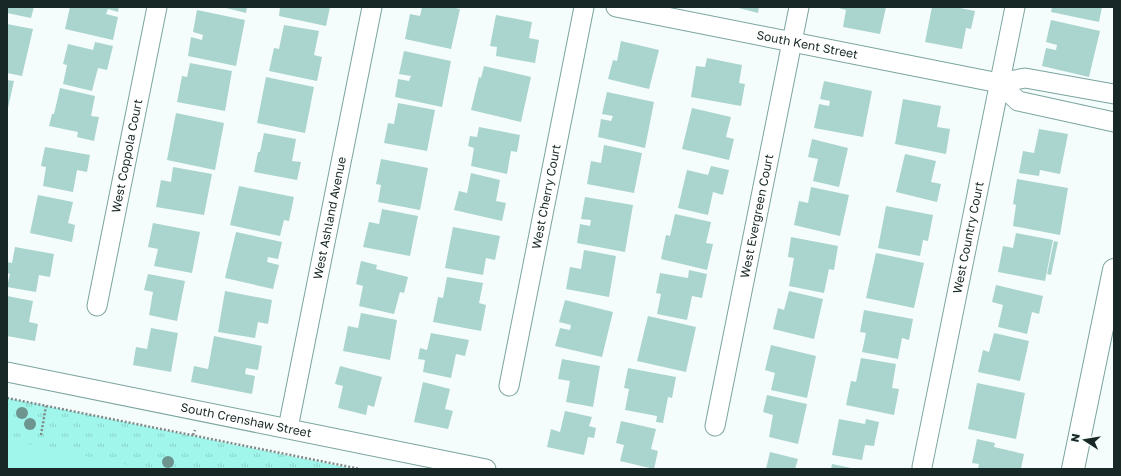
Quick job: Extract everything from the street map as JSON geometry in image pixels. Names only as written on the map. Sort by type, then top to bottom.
[{"type":"street","name":"West Coppola Court","points":[[97,306],[158,7]]},
{"type":"street","name":"West Ashland Avenue","points":[[288,428],[372,7]]},
{"type":"street","name":"West Cherry Court","points":[[509,386],[584,7]]},
{"type":"street","name":"South Kent Street","points":[[616,7],[999,83],[1025,78],[1114,94]]},
{"type":"street","name":"West Evergreen Court","points":[[715,426],[799,7]]},
{"type":"street","name":"West Country Court","points":[[922,467],[1015,7]]},
{"type":"street","points":[[999,83],[1018,101],[1114,122]]},
{"type":"street","points":[[1072,469],[1114,270]]},
{"type":"street","name":"South Crenshaw Street","points":[[7,372],[486,469]]},
{"type":"path","points":[[7,398],[360,469]]},
{"type":"path","points":[[41,435],[46,406]]},
{"type":"path","points":[[193,435],[194,430]]},
{"type":"green space","points":[[7,398],[354,469],[7,469]]},
{"type":"green space","points":[[7,440],[149,469],[7,469]]},
{"type":"building","points":[[7,7],[34,7],[31,18],[7,13]]},
{"type":"building","points":[[70,7],[119,7],[118,12],[108,9],[106,14],[118,17],[113,40],[65,29]]},
{"type":"building","points":[[222,7],[247,7],[246,13]]},
{"type":"building","points":[[280,7],[330,7],[326,26],[279,16]]},
{"type":"building","points":[[422,7],[451,7],[460,9],[451,49],[405,39],[410,14],[420,16]]},
{"type":"building","points":[[735,7],[759,7],[758,13]]},
{"type":"building","points":[[835,7],[886,7],[880,34],[843,27],[846,10]]},
{"type":"building","points":[[932,7],[955,7],[975,11],[971,29],[966,28],[962,49],[925,42]]},
{"type":"building","points":[[1052,7],[1102,7],[1099,22],[1051,12]]},
{"type":"building","points":[[197,10],[245,20],[236,66],[188,56],[191,37],[202,40],[203,35],[193,32]]},
{"type":"building","points":[[496,15],[532,22],[529,38],[539,40],[535,63],[496,56],[497,47],[490,46]]},
{"type":"building","points":[[1051,20],[1100,31],[1089,77],[1042,66],[1046,48],[1056,50],[1057,45],[1046,42]]},
{"type":"building","points":[[7,24],[33,29],[22,76],[7,73]]},
{"type":"building","points":[[284,25],[319,31],[314,55],[322,57],[317,81],[269,71],[274,48],[279,49]]},
{"type":"building","points":[[621,41],[659,50],[649,89],[608,79],[613,60],[617,61]]},
{"type":"building","points":[[95,42],[113,46],[107,70],[98,68],[92,91],[63,84],[67,65],[63,64],[68,44],[93,50]]},
{"type":"building","points":[[404,51],[451,61],[442,107],[395,97],[398,79],[409,81],[411,76],[399,74]]},
{"type":"building","points":[[707,58],[742,65],[739,83],[745,84],[741,106],[691,97],[696,66],[705,67]]},
{"type":"building","points":[[190,63],[232,71],[225,111],[177,102],[182,76],[187,77]]},
{"type":"building","points":[[484,66],[531,77],[521,122],[471,110],[479,77],[481,78]]},
{"type":"building","points":[[266,77],[314,87],[305,133],[257,123]]},
{"type":"building","points":[[7,80],[14,81],[8,108],[7,108]]},
{"type":"building","points":[[824,81],[872,91],[863,137],[814,128],[819,104],[829,106],[830,101],[820,99]]},
{"type":"building","points":[[60,88],[95,96],[91,116],[99,117],[94,141],[77,137],[78,132],[49,126],[52,114],[54,114]]},
{"type":"building","points":[[607,92],[654,102],[645,148],[598,137],[601,119],[611,121],[613,116],[602,114]]},
{"type":"building","points":[[903,99],[941,106],[937,127],[950,129],[946,154],[895,144]]},
{"type":"building","points":[[398,103],[435,110],[427,151],[384,143],[388,123],[394,124]]},
{"type":"building","points":[[692,108],[731,117],[726,137],[734,139],[729,160],[682,149]]},
{"type":"building","points":[[176,113],[224,123],[215,170],[167,160]]},
{"type":"building","points":[[479,127],[520,135],[517,152],[511,151],[507,174],[471,166],[474,148],[468,146],[470,136],[477,137]]},
{"type":"building","points":[[1039,129],[1068,134],[1060,174],[1040,170],[1039,176],[1019,173],[1023,151],[1034,153]]},
{"type":"building","points":[[264,133],[296,139],[292,161],[301,162],[297,180],[254,172]]},
{"type":"building","points":[[812,139],[848,148],[839,187],[813,181],[818,159],[808,157]]},
{"type":"building","points":[[604,145],[642,153],[634,193],[587,184],[591,161],[601,163]]},
{"type":"building","points":[[45,147],[90,155],[87,172],[77,170],[73,192],[43,186],[46,167],[41,166]]},
{"type":"building","points":[[905,154],[936,161],[931,182],[941,184],[937,202],[896,192]]},
{"type":"building","points":[[381,159],[428,168],[420,210],[378,202],[381,185],[376,184]]},
{"type":"building","points":[[711,166],[729,170],[723,195],[713,192],[708,215],[678,208],[687,170],[708,175]]},
{"type":"building","points":[[173,167],[212,174],[204,215],[156,207],[161,180],[171,182]]},
{"type":"building","points":[[471,173],[500,180],[496,201],[506,203],[502,221],[454,210],[459,191],[467,193]]},
{"type":"building","points":[[1017,179],[1068,188],[1060,235],[1013,226],[1016,205],[1013,204]]},
{"type":"building","points":[[239,186],[294,197],[289,221],[284,220],[280,236],[230,225]]},
{"type":"building","points":[[811,187],[849,195],[840,236],[794,225],[799,201],[808,203]]},
{"type":"building","points":[[38,195],[73,202],[68,223],[75,225],[72,242],[30,233]]},
{"type":"building","points":[[585,197],[633,205],[625,252],[577,243],[580,224],[590,226],[591,220],[581,219]]},
{"type":"building","points":[[886,206],[933,215],[928,241],[923,240],[920,256],[878,248]]},
{"type":"building","points":[[382,209],[418,216],[410,256],[363,247],[369,222],[379,224]]},
{"type":"building","points":[[675,214],[711,222],[706,243],[713,244],[707,270],[661,259],[666,235],[670,236]]},
{"type":"building","points":[[153,223],[200,232],[192,273],[154,266],[158,249],[148,247]]},
{"type":"building","points":[[453,227],[500,236],[495,260],[486,258],[483,275],[445,268]]},
{"type":"building","points":[[236,232],[282,242],[278,259],[268,257],[267,262],[279,265],[273,289],[225,278]]},
{"type":"building","points":[[1016,233],[1053,240],[1045,281],[998,272],[1003,246],[1013,248]]},
{"type":"building","points":[[791,237],[838,246],[834,270],[829,269],[824,293],[789,286],[794,258],[788,257]]},
{"type":"building","points":[[1054,241],[1058,242],[1051,275],[1047,274]]},
{"type":"building","points":[[15,247],[54,254],[50,277],[39,275],[36,292],[7,287],[10,274],[7,273],[7,262],[12,263]]},
{"type":"building","points":[[584,250],[616,256],[609,297],[566,289],[570,267],[581,269]]},
{"type":"building","points":[[876,253],[924,263],[914,308],[866,298]]},
{"type":"building","points":[[361,261],[377,265],[376,269],[408,277],[404,293],[400,292],[394,314],[359,306],[363,286],[356,284]]},
{"type":"building","points":[[689,270],[707,274],[702,298],[692,296],[687,320],[657,314],[661,294],[656,293],[660,273],[688,278]]},
{"type":"building","points":[[148,274],[185,281],[177,321],[149,315],[153,292],[144,290]]},
{"type":"building","points":[[447,277],[483,283],[479,303],[486,305],[481,331],[433,322],[438,297],[443,298]]},
{"type":"building","points":[[996,285],[1043,296],[1039,314],[1032,312],[1027,334],[998,327],[1003,305],[992,302]]},
{"type":"building","points":[[225,291],[272,300],[268,324],[258,322],[255,338],[218,332]]},
{"type":"building","points":[[789,291],[823,299],[814,339],[773,329],[778,308],[784,310]]},
{"type":"building","points":[[7,296],[33,301],[29,322],[38,324],[35,341],[7,336]]},
{"type":"building","points":[[565,300],[613,312],[602,357],[555,346],[560,328],[570,330],[571,325],[559,322]]},
{"type":"building","points":[[864,310],[913,319],[909,340],[902,338],[898,359],[862,352],[866,333],[860,332]]},
{"type":"building","points":[[361,313],[397,320],[390,360],[343,351],[348,326],[358,328]]},
{"type":"building","points":[[648,316],[696,327],[686,372],[637,361]]},
{"type":"building","points":[[151,328],[178,333],[171,372],[133,365],[136,347],[147,349]]},
{"type":"building","points":[[431,333],[469,340],[465,356],[456,354],[451,378],[423,372],[425,360],[418,359],[420,348],[427,350]]},
{"type":"building","points":[[994,333],[1029,341],[1020,381],[978,372],[983,350],[989,352]]},
{"type":"building","points":[[214,336],[262,346],[258,370],[246,368],[245,374],[255,376],[252,394],[191,382],[194,366],[208,369]]},
{"type":"building","points":[[771,345],[816,356],[807,398],[771,390],[775,373],[765,370]]},
{"type":"building","points":[[861,358],[896,364],[892,388],[899,389],[894,415],[846,405],[851,381],[856,382]]},
{"type":"building","points":[[562,359],[600,366],[593,407],[566,402],[570,381],[558,379]]},
{"type":"building","points":[[340,366],[382,377],[374,407],[368,405],[366,415],[338,408],[343,386],[335,384]]},
{"type":"building","points":[[628,368],[676,377],[672,398],[668,397],[663,423],[656,422],[657,416],[625,410],[629,389],[624,388]]},
{"type":"building","points":[[423,382],[450,389],[445,409],[453,411],[448,429],[414,422]]},
{"type":"building","points":[[977,383],[1025,393],[1016,439],[968,429]]},
{"type":"building","points":[[767,395],[807,404],[798,444],[769,437],[773,415],[763,412]]},
{"type":"building","points":[[565,411],[592,417],[589,426],[596,428],[594,438],[588,437],[584,455],[547,447],[551,429],[560,432]]},
{"type":"building","points":[[839,419],[865,424],[866,419],[879,422],[874,446],[865,445],[862,460],[832,455]]},
{"type":"building","points":[[621,421],[656,429],[651,449],[658,451],[654,469],[620,461],[624,445],[616,443]]},
{"type":"building","points":[[977,439],[995,443],[994,447],[1024,454],[1021,469],[978,469],[979,464],[972,463]]},
{"type":"building","points":[[770,452],[798,459],[795,469],[766,469]]},
{"type":"building","points":[[832,464],[851,468],[831,469]]}]
